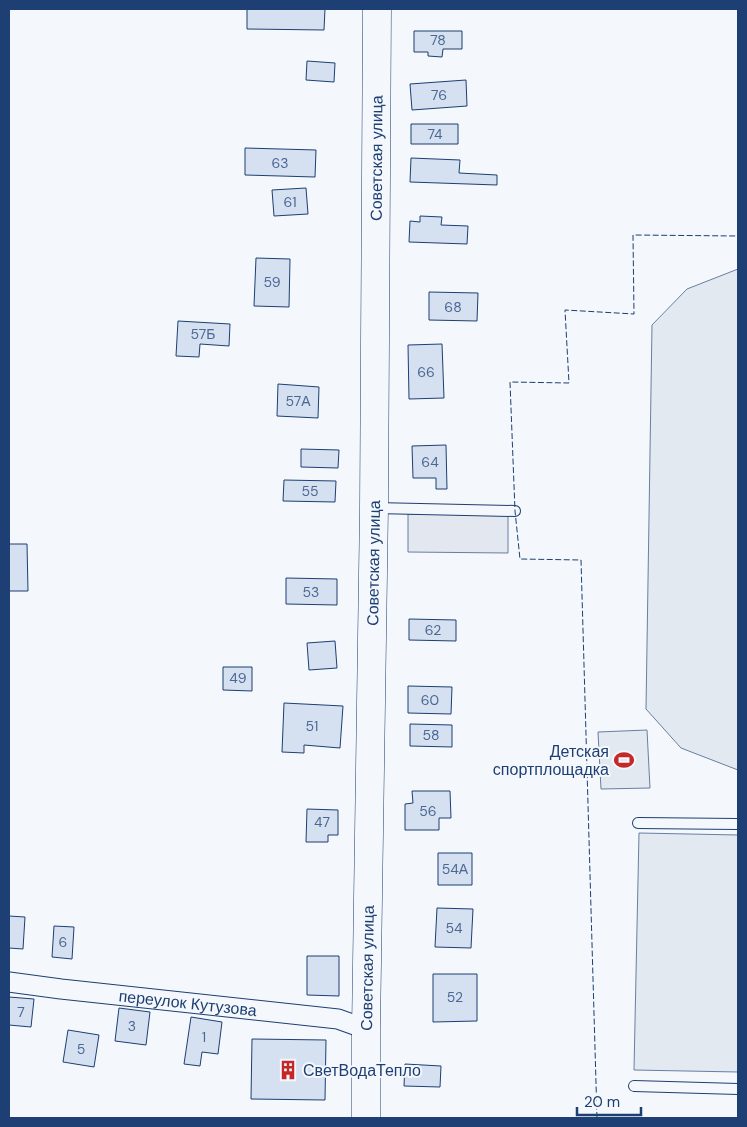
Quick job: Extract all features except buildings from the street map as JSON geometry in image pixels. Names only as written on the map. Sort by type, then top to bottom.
[{"type":"main road","name":"Советская улица","points":[[366,1118],[374,508],[377,9]]},
{"type":"street","name":"переулок Кутузова","points":[[9,982],[338,1019],[366,1029]]},
{"type":"lane","points":[[374,508],[515,511]]},
{"type":"lane","points":[[638,823],[738,824]]},
{"type":"lane","points":[[634,1086],[738,1089]]},
{"type":"shaded area","points":[[738,269],[738,770],[681,748],[646,709],[652,325],[687,289]]},
{"type":"shaded area","points":[[408,514],[508,515],[508,553],[408,552]]},
{"type":"shaded area","name":"Детская спортплощадка","points":[[647,730],[650,788],[601,789],[598,732]]},
{"type":"shaded area","points":[[639,833],[738,835],[738,1072],[634,1070]]},
{"type":"fence","points":[[597,1118],[581,560],[520,559],[515,511],[510,382],[569,383],[565,310],[634,314],[633,235],[738,236]]},
{"type":"place","name":"Детская спортплощадка","points":[[624,760]]},
{"type":"place","name":"СветВодаТепло","points":[[288,1070]]}]
